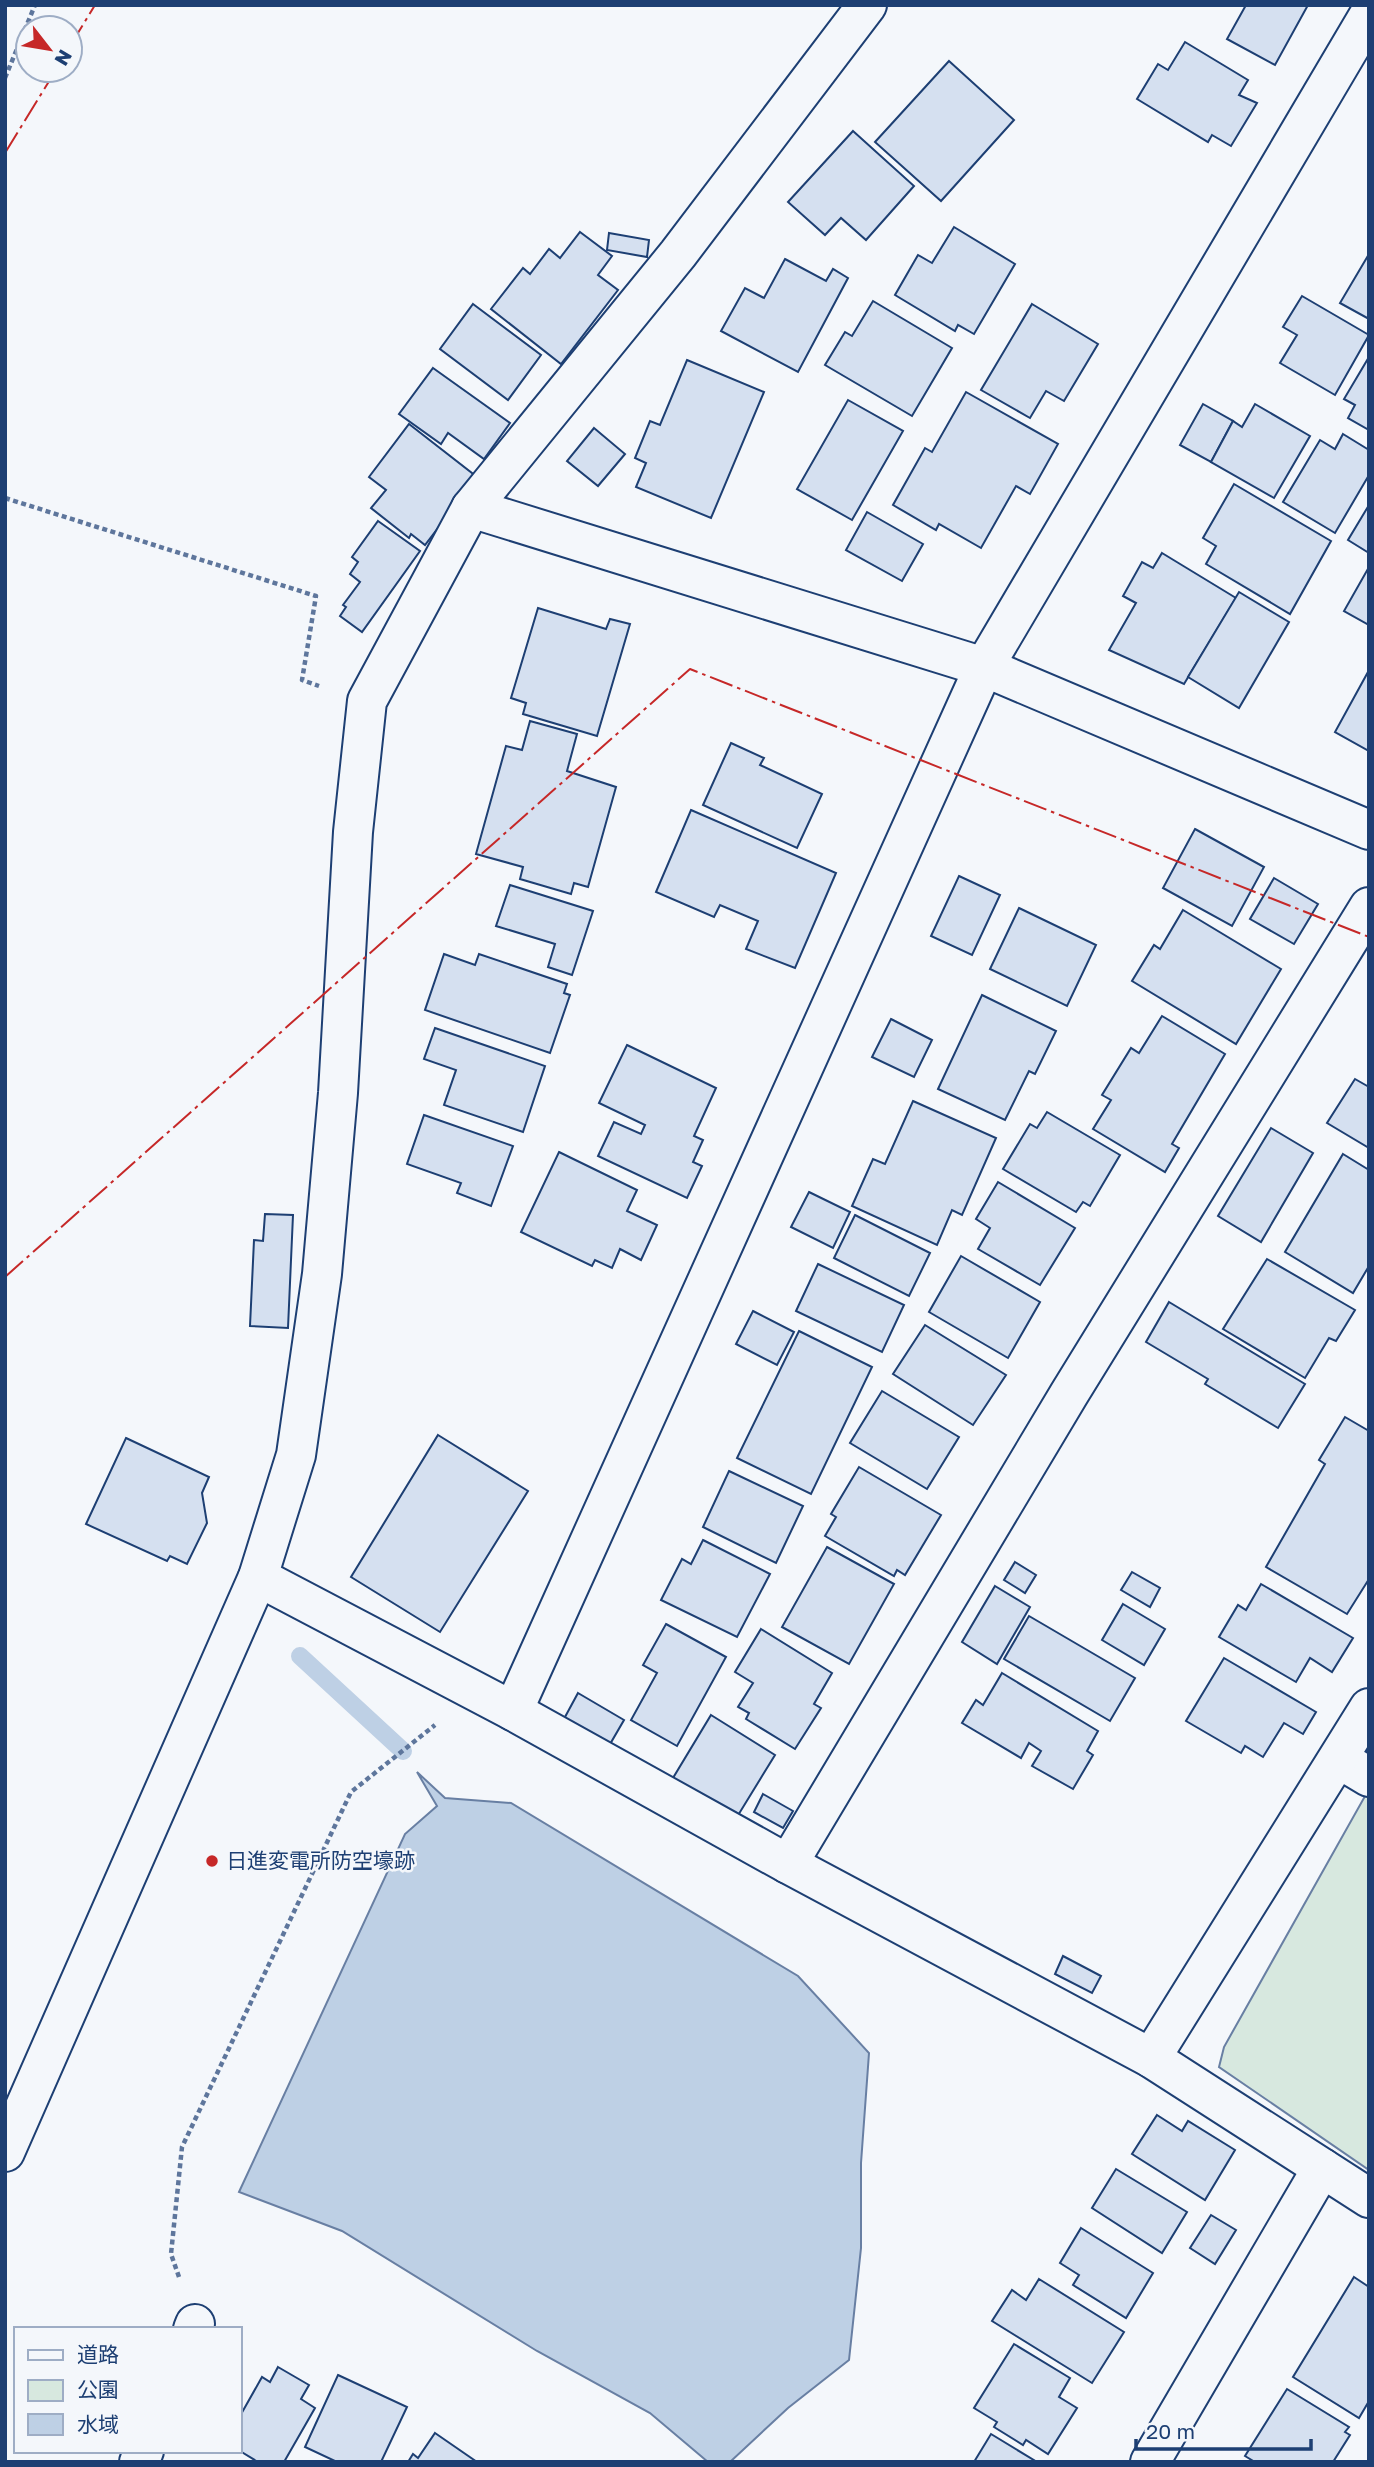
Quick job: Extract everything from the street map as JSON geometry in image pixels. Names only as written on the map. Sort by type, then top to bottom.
[{"type":"street","points":[[5,2152],[258,1577],[296,1455],[322,1274],[338,1093],[353,832],[367,701],[471,509],[678,254],[867,5]]},
{"type":"street","points":[[513,1711],[984,667],[1369,15]]},
{"type":"street","points":[[471,509],[984,667],[1369,830]]},
{"type":"street","points":[[788,1864],[1069,1394],[1369,907]]},
{"type":"street","points":[[258,1577],[513,1711],[788,1864],[1151,2058],[1369,2198]]},
{"type":"street","points":[[1151,2058],[1354,1768],[1369,1708]]},
{"type":"street","points":[[1150,2462],[1322,2168]]},
{"type":"path","points":[[5,78],[36,5]]},
{"type":"path","points":[[5,498],[316,596],[302,680],[367,701]]},
{"type":"path","points":[[194,2326],[172,2255],[182,2147],[351,1792],[477,1692]]},
{"type":"green space","points":[[1369,1789],[1369,2170],[1219,2067],[1224,2047]]},
{"type":"water","points":[[417,1772],[445,1798],[511,1803],[798,1976],[869,2053],[861,2163],[861,2248],[849,2360],[788,2408],[730,2462],[708,2462],[650,2413],[537,2351],[342,2231],[239,2192],[405,1834],[437,1806]]},
{"type":"building","points":[[1246,5],[1308,5],[1275,65],[1227,39]]},
{"type":"building","points":[[1185,42],[1248,80],[1239,95],[1257,103],[1231,146],[1212,135],[1208,142],[1137,99],[1158,64],[1168,70]]},
{"type":"building","points":[[949,61],[1014,120],[941,201],[875,142]]},
{"type":"building","points":[[853,131],[914,186],[866,240],[841,218],[825,235],[788,202]]},
{"type":"building","points":[[954,227],[1015,264],[974,334],[958,325],[955,331],[895,295],[918,255],[932,263]]},
{"type":"building","points":[[580,232],[612,256],[598,275],[618,290],[561,364],[491,309],[523,268],[530,274],[549,249],[560,258]]},
{"type":"building","points":[[609,233],[649,240],[647,257],[607,250]]},
{"type":"building","points":[[1369,254],[1369,319],[1340,303]]},
{"type":"building","points":[[785,259],[826,281],[833,269],[848,278],[798,372],[721,331],[745,288],[764,298]]},
{"type":"building","points":[[1302,296],[1369,335],[1335,395],[1280,363],[1297,335],[1283,327]]},
{"type":"building","points":[[873,301],[952,348],[912,416],[825,365],[845,332],[852,336]]},
{"type":"building","points":[[473,304],[541,355],[508,400],[440,349]]},
{"type":"building","points":[[1032,304],[1098,344],[1064,401],[1046,391],[1030,418],[981,390]]},
{"type":"building","points":[[1369,357],[1369,430],[1348,418],[1355,405],[1344,399]]},
{"type":"building","points":[[687,360],[764,392],[711,518],[636,487],[646,463],[635,458],[650,421],[660,425]]},
{"type":"building","points":[[433,368],[510,423],[484,459],[448,433],[441,444],[399,414]]},
{"type":"building","points":[[966,392],[1058,444],[1030,494],[1016,486],[981,548],[939,524],[936,530],[893,505],[925,448],[932,452]]},
{"type":"building","points":[[848,400],[903,431],[852,520],[797,489]]},
{"type":"building","points":[[1203,404],[1233,421],[1211,462],[1180,445]]},
{"type":"building","points":[[1255,404],[1310,436],[1274,498],[1211,462],[1233,421],[1242,427]]},
{"type":"building","points":[[409,424],[477,477],[425,545],[411,534],[409,538],[371,508],[386,490],[369,477]]},
{"type":"building","points":[[594,428],[625,454],[598,486],[567,461]]},
{"type":"building","points":[[1343,434],[1369,450],[1369,475],[1335,533],[1283,502],[1320,440],[1335,449]]},
{"type":"building","points":[[1234,484],[1331,541],[1290,614],[1206,564],[1216,546],[1203,538]]},
{"type":"building","points":[[1369,505],[1369,553],[1348,540]]},
{"type":"building","points":[[867,512],[923,544],[902,581],[846,550]]},
{"type":"building","points":[[378,521],[420,551],[362,632],[340,616],[346,607],[343,605],[360,582],[350,574],[358,562],[352,557]]},
{"type":"building","points":[[1162,553],[1236,598],[1184,684],[1109,650],[1136,603],[1123,596],[1142,562],[1153,568]]},
{"type":"building","points":[[1369,567],[1369,625],[1344,611]]},
{"type":"building","points":[[1239,592],[1289,622],[1239,708],[1188,677]]},
{"type":"building","points":[[538,608],[606,629],[610,619],[630,624],[597,736],[523,714],[526,703],[511,698]]},
{"type":"building","points":[[1369,673],[1369,751],[1335,732]]},
{"type":"building","points":[[530,721],[577,734],[567,771],[616,787],[588,887],[574,883],[571,894],[520,879],[523,867],[476,854],[506,746],[522,750]]},
{"type":"building","points":[[731,743],[764,758],[760,765],[822,794],[797,848],[703,805]]},
{"type":"building","points":[[691,810],[836,873],[795,968],[746,949],[758,921],[720,905],[714,917],[656,892]]},
{"type":"building","points":[[1195,829],[1264,867],[1232,926],[1163,888]]},
{"type":"building","points":[[959,876],[1000,895],[972,955],[931,936]]},
{"type":"building","points":[[1274,878],[1318,904],[1294,944],[1250,919]]},
{"type":"building","points":[[510,885],[593,911],[572,975],[548,967],[555,944],[496,926]]},
{"type":"building","points":[[1019,908],[1096,945],[1067,1006],[990,969]]},
{"type":"building","points":[[1183,910],[1281,969],[1236,1044],[1132,981],[1154,945],[1160,949]]},
{"type":"building","points":[[444,954],[475,965],[479,954],[567,984],[564,993],[570,995],[550,1053],[425,1010]]},
{"type":"building","points":[[982,995],[1056,1031],[1035,1074],[1029,1071],[1005,1120],[938,1089]]},
{"type":"building","points":[[1162,1016],[1225,1054],[1172,1144],[1179,1148],[1165,1172],[1093,1129],[1111,1100],[1102,1095],[1131,1048],[1139,1053]]},
{"type":"building","points":[[891,1019],[932,1040],[914,1077],[872,1057]]},
{"type":"building","points":[[435,1028],[545,1066],[523,1132],[444,1105],[456,1070],[424,1059]]},
{"type":"building","points":[[627,1045],[716,1088],[694,1136],[703,1140],[693,1162],[702,1166],[687,1198],[598,1156],[614,1122],[641,1134],[645,1125],[599,1103]]},
{"type":"building","points":[[1355,1079],[1369,1087],[1369,1148],[1327,1123]]},
{"type":"building","points":[[913,1101],[996,1138],[962,1215],[952,1210],[937,1245],[852,1206],[873,1159],[885,1164]]},
{"type":"building","points":[[1047,1112],[1120,1155],[1090,1206],[1083,1202],[1076,1212],[1003,1169],[1030,1124],[1037,1128]]},
{"type":"building","points":[[424,1115],[513,1146],[491,1206],[457,1193],[461,1183],[407,1164]]},
{"type":"building","points":[[1271,1128],[1313,1153],[1261,1242],[1218,1216]]},
{"type":"building","points":[[559,1152],[637,1190],[627,1211],[657,1225],[641,1260],[620,1249],[612,1268],[595,1260],[592,1266],[521,1232]]},
{"type":"building","points":[[1343,1154],[1369,1170],[1369,1266],[1353,1293],[1285,1252]]},
{"type":"building","points":[[998,1182],[1075,1228],[1040,1285],[978,1249],[990,1228],[976,1219]]},
{"type":"building","points":[[809,1192],[850,1212],[833,1248],[791,1227]]},
{"type":"building","points":[[265,1214],[293,1215],[288,1328],[250,1326],[254,1240],[263,1241]]},
{"type":"building","points":[[855,1215],[930,1253],[909,1296],[834,1258]]},
{"type":"building","points":[[961,1256],[1040,1302],[1008,1358],[929,1312]]},
{"type":"building","points":[[1267,1259],[1355,1310],[1336,1341],[1329,1338],[1305,1378],[1223,1329]]},
{"type":"building","points":[[818,1264],[904,1305],[882,1352],[796,1311]]},
{"type":"building","points":[[1169,1302],[1305,1384],[1278,1428],[1205,1384],[1208,1379],[1146,1342]]},
{"type":"building","points":[[753,1311],[794,1332],[777,1365],[736,1344]]},
{"type":"building","points":[[925,1325],[1006,1375],[973,1425],[893,1374]]},
{"type":"building","points":[[799,1331],[872,1367],[811,1494],[737,1458]]},
{"type":"building","points":[[882,1391],[959,1437],[927,1489],[850,1443]]},
{"type":"building","points":[[1345,1417],[1369,1431],[1369,1579],[1347,1614],[1266,1567],[1325,1464],[1319,1460]]},
{"type":"building","points":[[438,1435],[528,1491],[440,1632],[351,1577]]},
{"type":"building","points":[[126,1438],[209,1477],[202,1493],[207,1523],[187,1564],[170,1556],[167,1561],[86,1524]]},
{"type":"building","points":[[859,1467],[941,1515],[905,1575],[897,1570],[894,1576],[825,1536],[836,1517],[831,1514]]},
{"type":"building","points":[[729,1471],[803,1506],[776,1563],[703,1527]]},
{"type":"building","points":[[703,1540],[770,1574],[737,1637],[661,1600],[682,1559],[691,1564]]},
{"type":"building","points":[[827,1547],[894,1584],[849,1664],[782,1627]]},
{"type":"building","points":[[1015,1562],[1036,1575],[1025,1593],[1004,1580]]},
{"type":"building","points":[[1132,1572],[1160,1588],[1150,1607],[1121,1590]]},
{"type":"building","points":[[1261,1584],[1353,1638],[1332,1672],[1310,1658],[1296,1682],[1219,1637],[1238,1605],[1246,1610]]},
{"type":"building","points":[[995,1586],[1030,1607],[997,1664],[962,1642]]},
{"type":"building","points":[[1123,1604],[1165,1629],[1144,1665],[1102,1640]]},
{"type":"building","points":[[1029,1616],[1135,1678],[1110,1721],[1004,1659]]},
{"type":"building","points":[[666,1624],[726,1657],[677,1746],[631,1720],[657,1673],[643,1665]]},
{"type":"building","points":[[761,1629],[832,1673],[814,1704],[821,1708],[795,1749],[746,1719],[749,1713],[738,1707],[753,1683],[735,1672]]},
{"type":"building","points":[[1224,1658],[1316,1712],[1303,1734],[1284,1723],[1263,1757],[1245,1746],[1241,1753],[1186,1721]]},
{"type":"building","points":[[1002,1673],[1098,1731],[1087,1751],[1093,1755],[1073,1789],[1032,1766],[1041,1751],[1029,1743],[1021,1758],[962,1723],[976,1700],[983,1705]]},
{"type":"building","points":[[578,1693],[624,1720],[606,1751],[574,1732],[565,1717]]},
{"type":"building","points":[[711,1715],[775,1755],[737,1817],[673,1778]]},
{"type":"building","points":[[763,1794],[793,1811],[783,1828],[754,1812]]},
{"type":"building","points":[[1063,1956],[1101,1976],[1092,1993],[1055,1974]]},
{"type":"building","points":[[1157,2115],[1182,2131],[1188,2121],[1235,2150],[1205,2200],[1132,2154]]},
{"type":"building","points":[[1116,2169],[1187,2212],[1162,2253],[1092,2208]]},
{"type":"building","points":[[1211,2215],[1236,2230],[1215,2264],[1190,2248]]},
{"type":"building","points":[[1081,2228],[1153,2273],[1126,2318],[1073,2285],[1079,2275],[1060,2263]]},
{"type":"building","points":[[1354,2277],[1369,2287],[1369,2401],[1359,2418],[1293,2377]]},
{"type":"building","points":[[1039,2279],[1124,2332],[1092,2383],[992,2321],[1012,2290],[1026,2300]]},
{"type":"building","points":[[1014,2344],[1070,2378],[1059,2397],[1077,2408],[1048,2454],[1026,2440],[1023,2445],[994,2427],[997,2422],[974,2408]]},
{"type":"building","points":[[278,2367],[309,2385],[301,2399],[315,2408],[284,2462],[258,2462],[242,2452],[242,2412],[262,2377],[270,2382]]},
{"type":"building","points":[[338,2375],[407,2407],[381,2462],[337,2462],[305,2447]]},
{"type":"building","points":[[1287,2389],[1349,2427],[1345,2432],[1350,2435],[1333,2462],[1255,2462],[1245,2456]]},
{"type":"building","points":[[435,2433],[477,2462],[408,2462],[413,2454],[418,2458]]},
{"type":"building","points":[[991,2434],[1037,2462],[974,2462]]},
{"type":"waterway","points":[[300,1656],[403,1751]]},
{"type":"power","points":[[84,23],[95,5]]},
{"type":"power","points":[[5,153],[47,84]]},
{"type":"power","points":[[5,1277],[690,669],[1369,937]]},
{"type":"place","name":"日進変電所防空壕跡","points":[[212,1861]]}]
